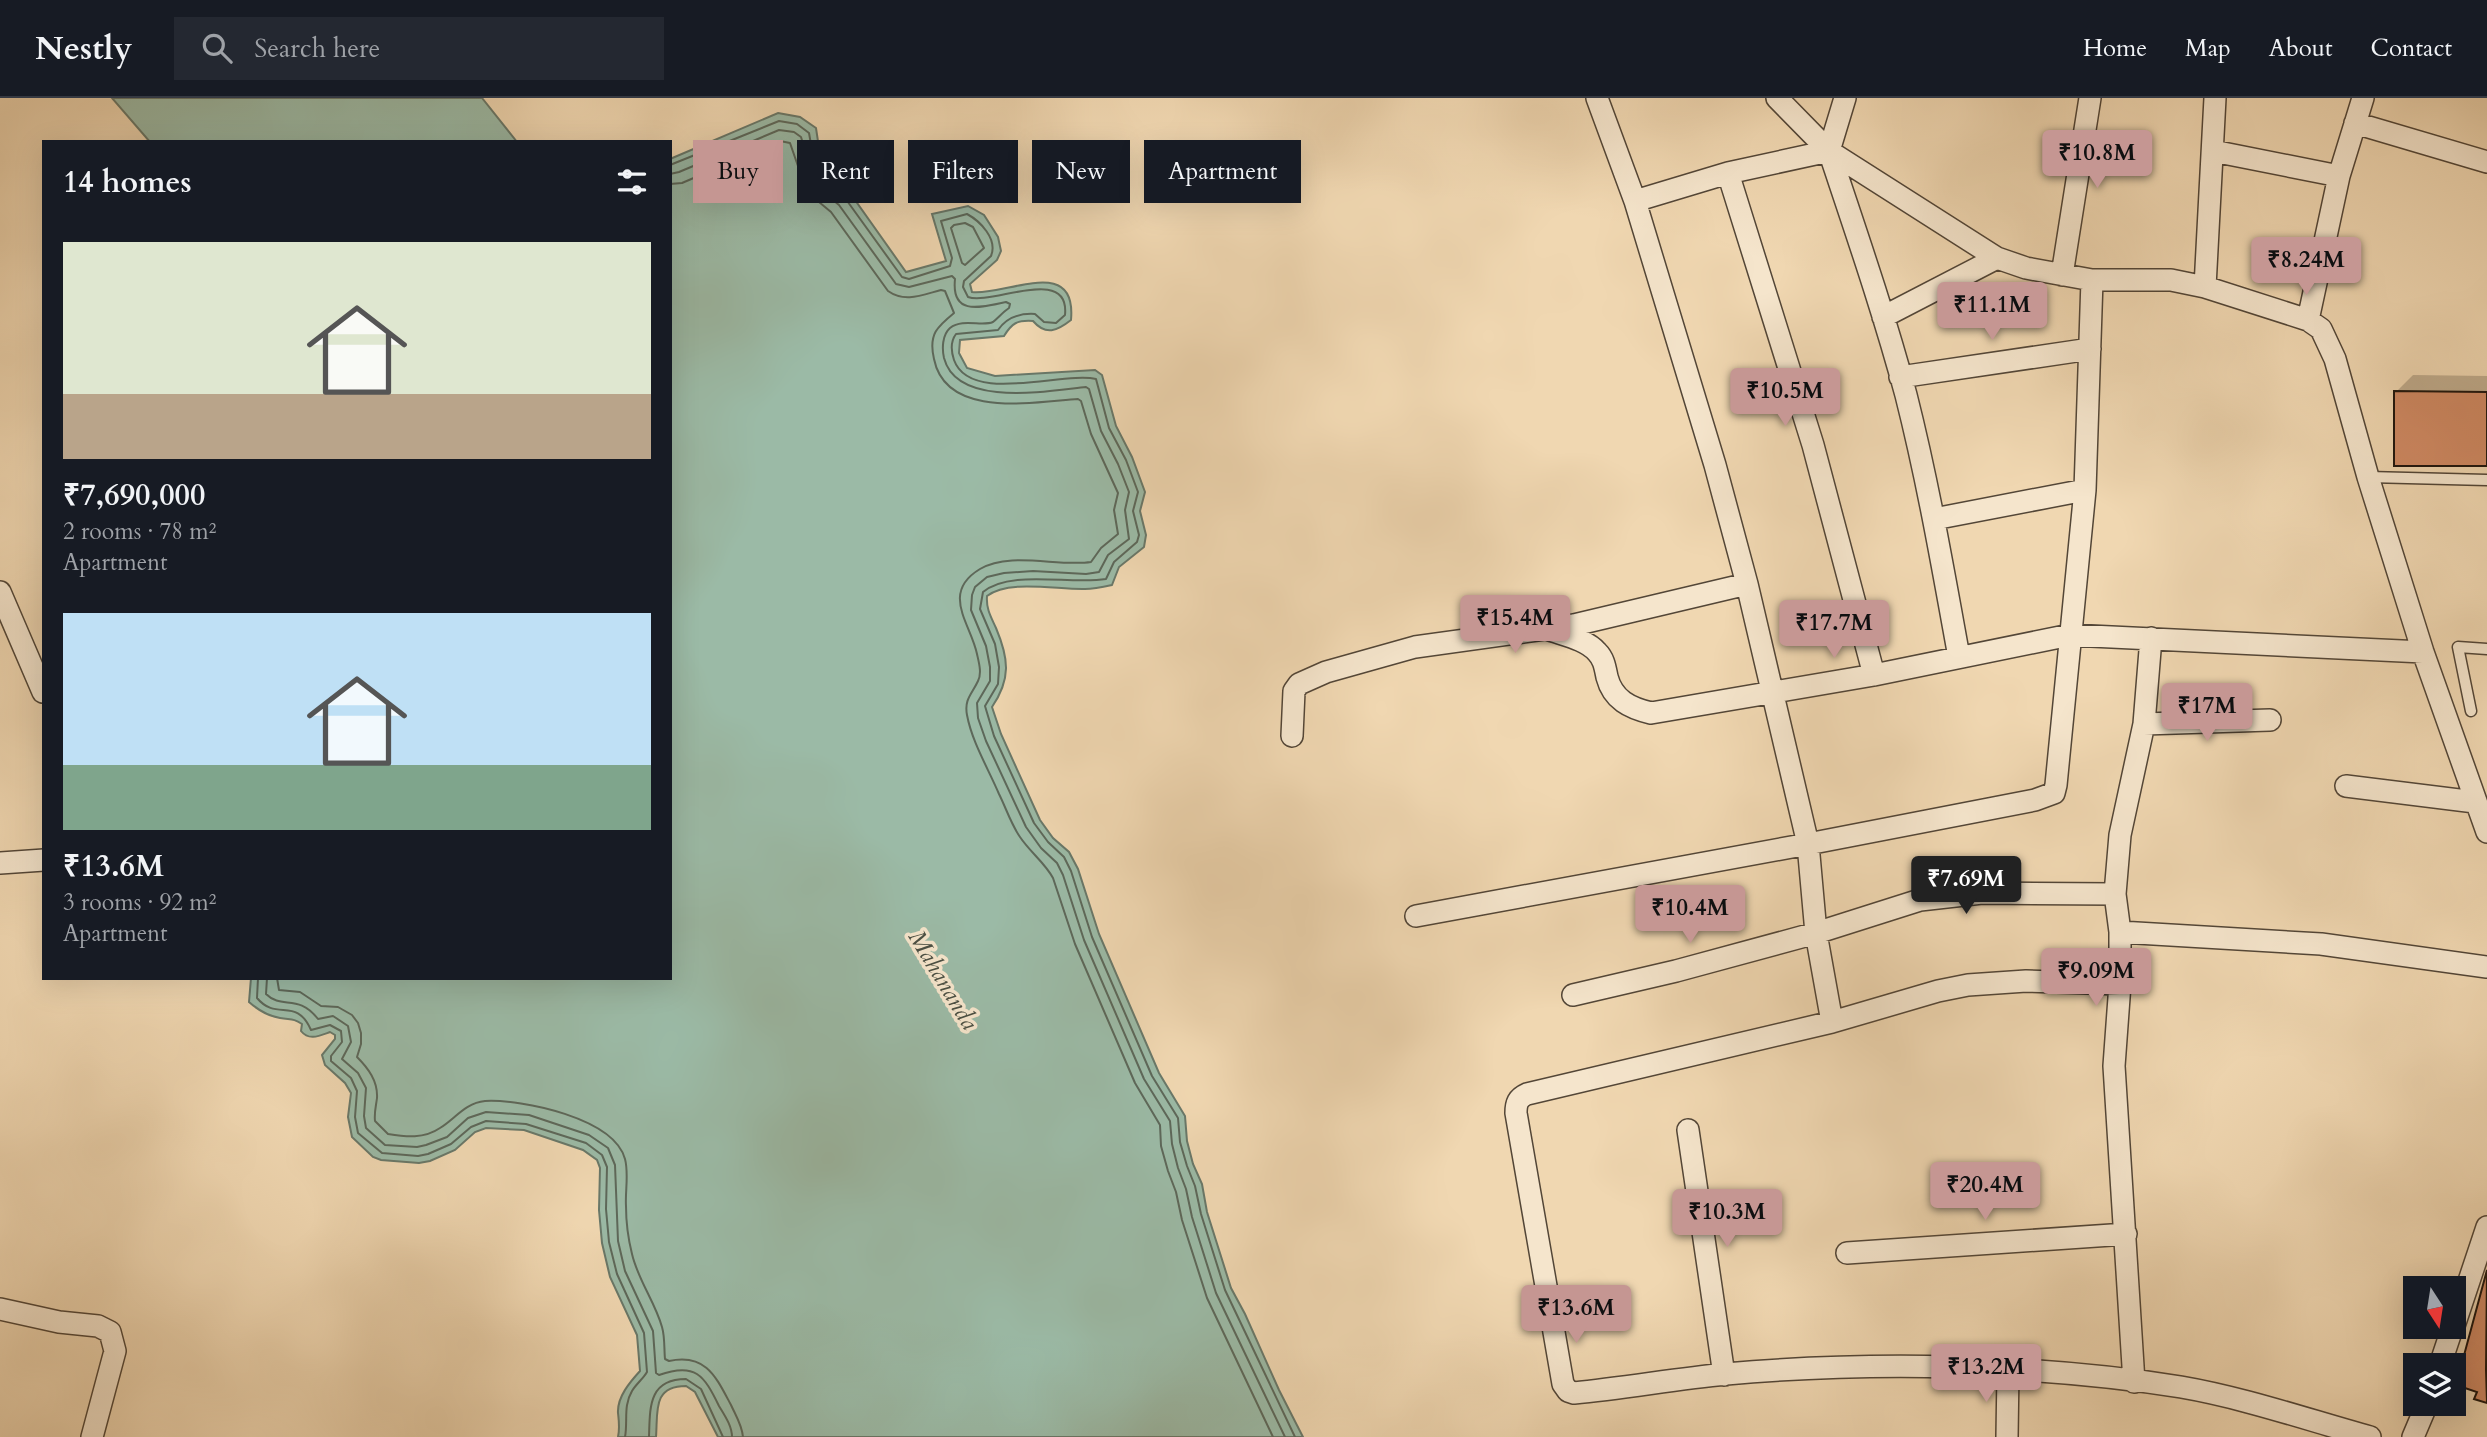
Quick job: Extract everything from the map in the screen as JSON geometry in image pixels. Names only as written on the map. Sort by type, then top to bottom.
[{"type":"street","points":[[1597,98],[1635,201],[1715,465],[1747,584],[1808,844],[1816,933],[1832,1022]]},
{"type":"street","points":[[1777,98],[1829,151],[1997,258],[2026,268],[2092,280],[2171,280],[2204,287],[2308,320],[2321,329],[2329,342],[2423,652],[2487,832]]},
{"type":"street","points":[[1845,98],[1829,151],[1900,377],[1934,519],[1959,657]]},
{"type":"street","points":[[2062,275],[2090,98]]},
{"type":"street","points":[[2204,287],[2216,98]]},
{"type":"street","points":[[2308,320],[2339,176],[2363,98]]},
{"type":"street","points":[[2355,123],[2487,162]]},
{"type":"street","points":[[2213,150],[2339,176]]},
{"type":"street","points":[[1635,201],[1728,173],[1829,151]]},
{"type":"street","points":[[1728,173],[1812,445],[1874,675]]},
{"type":"street","points":[[1883,317],[1997,258]]},
{"type":"street","points":[[1416,916],[1808,844],[2035,800],[2054,793],[2085,490],[2092,280]]},
{"type":"street","points":[[1900,377],[2090,349]]},
{"type":"street","points":[[1934,519],[2085,490]]},
{"type":"street","points":[[1292,736],[1294,691],[1299,684],[1316,676],[1415,647],[1547,629],[1634,613],[1747,584]]},
{"type":"street","points":[[0,592],[42,690]]},
{"type":"street","points":[[1547,629],[1591,646],[1604,660],[1614,694],[1621,702],[1638,710],[1662,712],[1874,675],[2070,635],[2423,652]]},
{"type":"street","points":[[2134,1382],[2114,1066],[2120,984],[2120,932],[2115,894],[2120,835],[2144,724],[2151,638]]},
{"type":"street","points":[[2144,724],[2270,720]]},
{"type":"street","points":[[2346,786],[2475,802]]},
{"type":"street","points":[[0,863],[42,860]]},
{"type":"street","points":[[1573,995],[1676,971],[1816,933],[1899,906],[1947,896],[1982,893],[2115,894]]},
{"type":"street","points":[[2120,932],[2321,944],[2487,967]]},
{"type":"street","points":[[2120,984],[2026,981],[1968,985],[1832,1022],[1520,1097],[1516,1105],[1563,1384],[1568,1391],[1587,1392],[1724,1374],[1813,1368],[1914,1367],[2008,1371],[2181,1387],[2224,1396],[2370,1437]]},
{"type":"street","points":[[1688,1130],[1724,1374]]},
{"type":"street","points":[[2466,1290],[2487,1227]]},
{"type":"street","points":[[1847,1253],[2126,1234]]},
{"type":"street","points":[[0,1310],[59,1322],[98,1326],[110,1332],[115,1351],[92,1437]]},
{"type":"street","points":[[2007,1437],[2008,1371]]},
{"type":"street","points":[[2413,1437],[2422,1416]]},
{"type":"lane","points":[[2368,477],[2487,480]]},
{"type":"lane","points":[[2471,711],[2458,647],[2487,649]]},
{"type":"water","points":[[112,98],[482,98],[515,140],[148,140]]},
{"type":"water","name":"Mahananda","points":[[778,113],[800,117],[816,128],[818,140],[797,140],[797,203],[857,203],[906,272],[946,261],[932,214],[968,206],[984,215],[998,237],[1001,251],[997,260],[970,284],[972,292],[1036,283],[1051,283],[1063,288],[1070,300],[1071,320],[1052,330],[1042,329],[1033,321],[1023,321],[1012,325],[1004,336],[960,340],[959,353],[967,368],[995,376],[1095,370],[1102,375],[1116,426],[1132,457],[1145,492],[1140,511],[1146,535],[1144,547],[1119,567],[1112,585],[1085,589],[1034,586],[1008,588],[987,596],[989,613],[1004,649],[1006,669],[1002,687],[992,707],[1001,734],[1040,820],[1053,838],[1069,852],[1078,869],[1099,934],[1159,1073],[1185,1116],[1187,1141],[1193,1164],[1202,1184],[1207,1212],[1231,1288],[1303,1437],[718,1437],[695,1392],[686,1386],[667,1390],[662,1396],[657,1410],[656,1437],[618,1437],[620,1401],[628,1385],[640,1371],[637,1335],[610,1277],[602,1243],[599,1210],[600,1168],[597,1160],[583,1150],[524,1130],[486,1128],[475,1132],[455,1150],[430,1161],[419,1163],[373,1157],[352,1137],[348,1117],[351,1093],[345,1083],[325,1065],[322,1055],[335,1039],[335,1035],[330,1032],[314,1037],[307,1036],[301,1031],[302,1024],[299,1022],[267,1014],[249,1002],[251,980],[672,980],[672,158],[693,149],[693,203],[783,203],[783,140],[715,140]]},
{"type":"building","points":[[2394,391],[2487,392],[2487,466],[2394,466]]},
{"type":"building","points":[[2487,1270],[2487,1403],[2474,1399],[2477,1392],[2466,1388],[2465,1353]]}]
